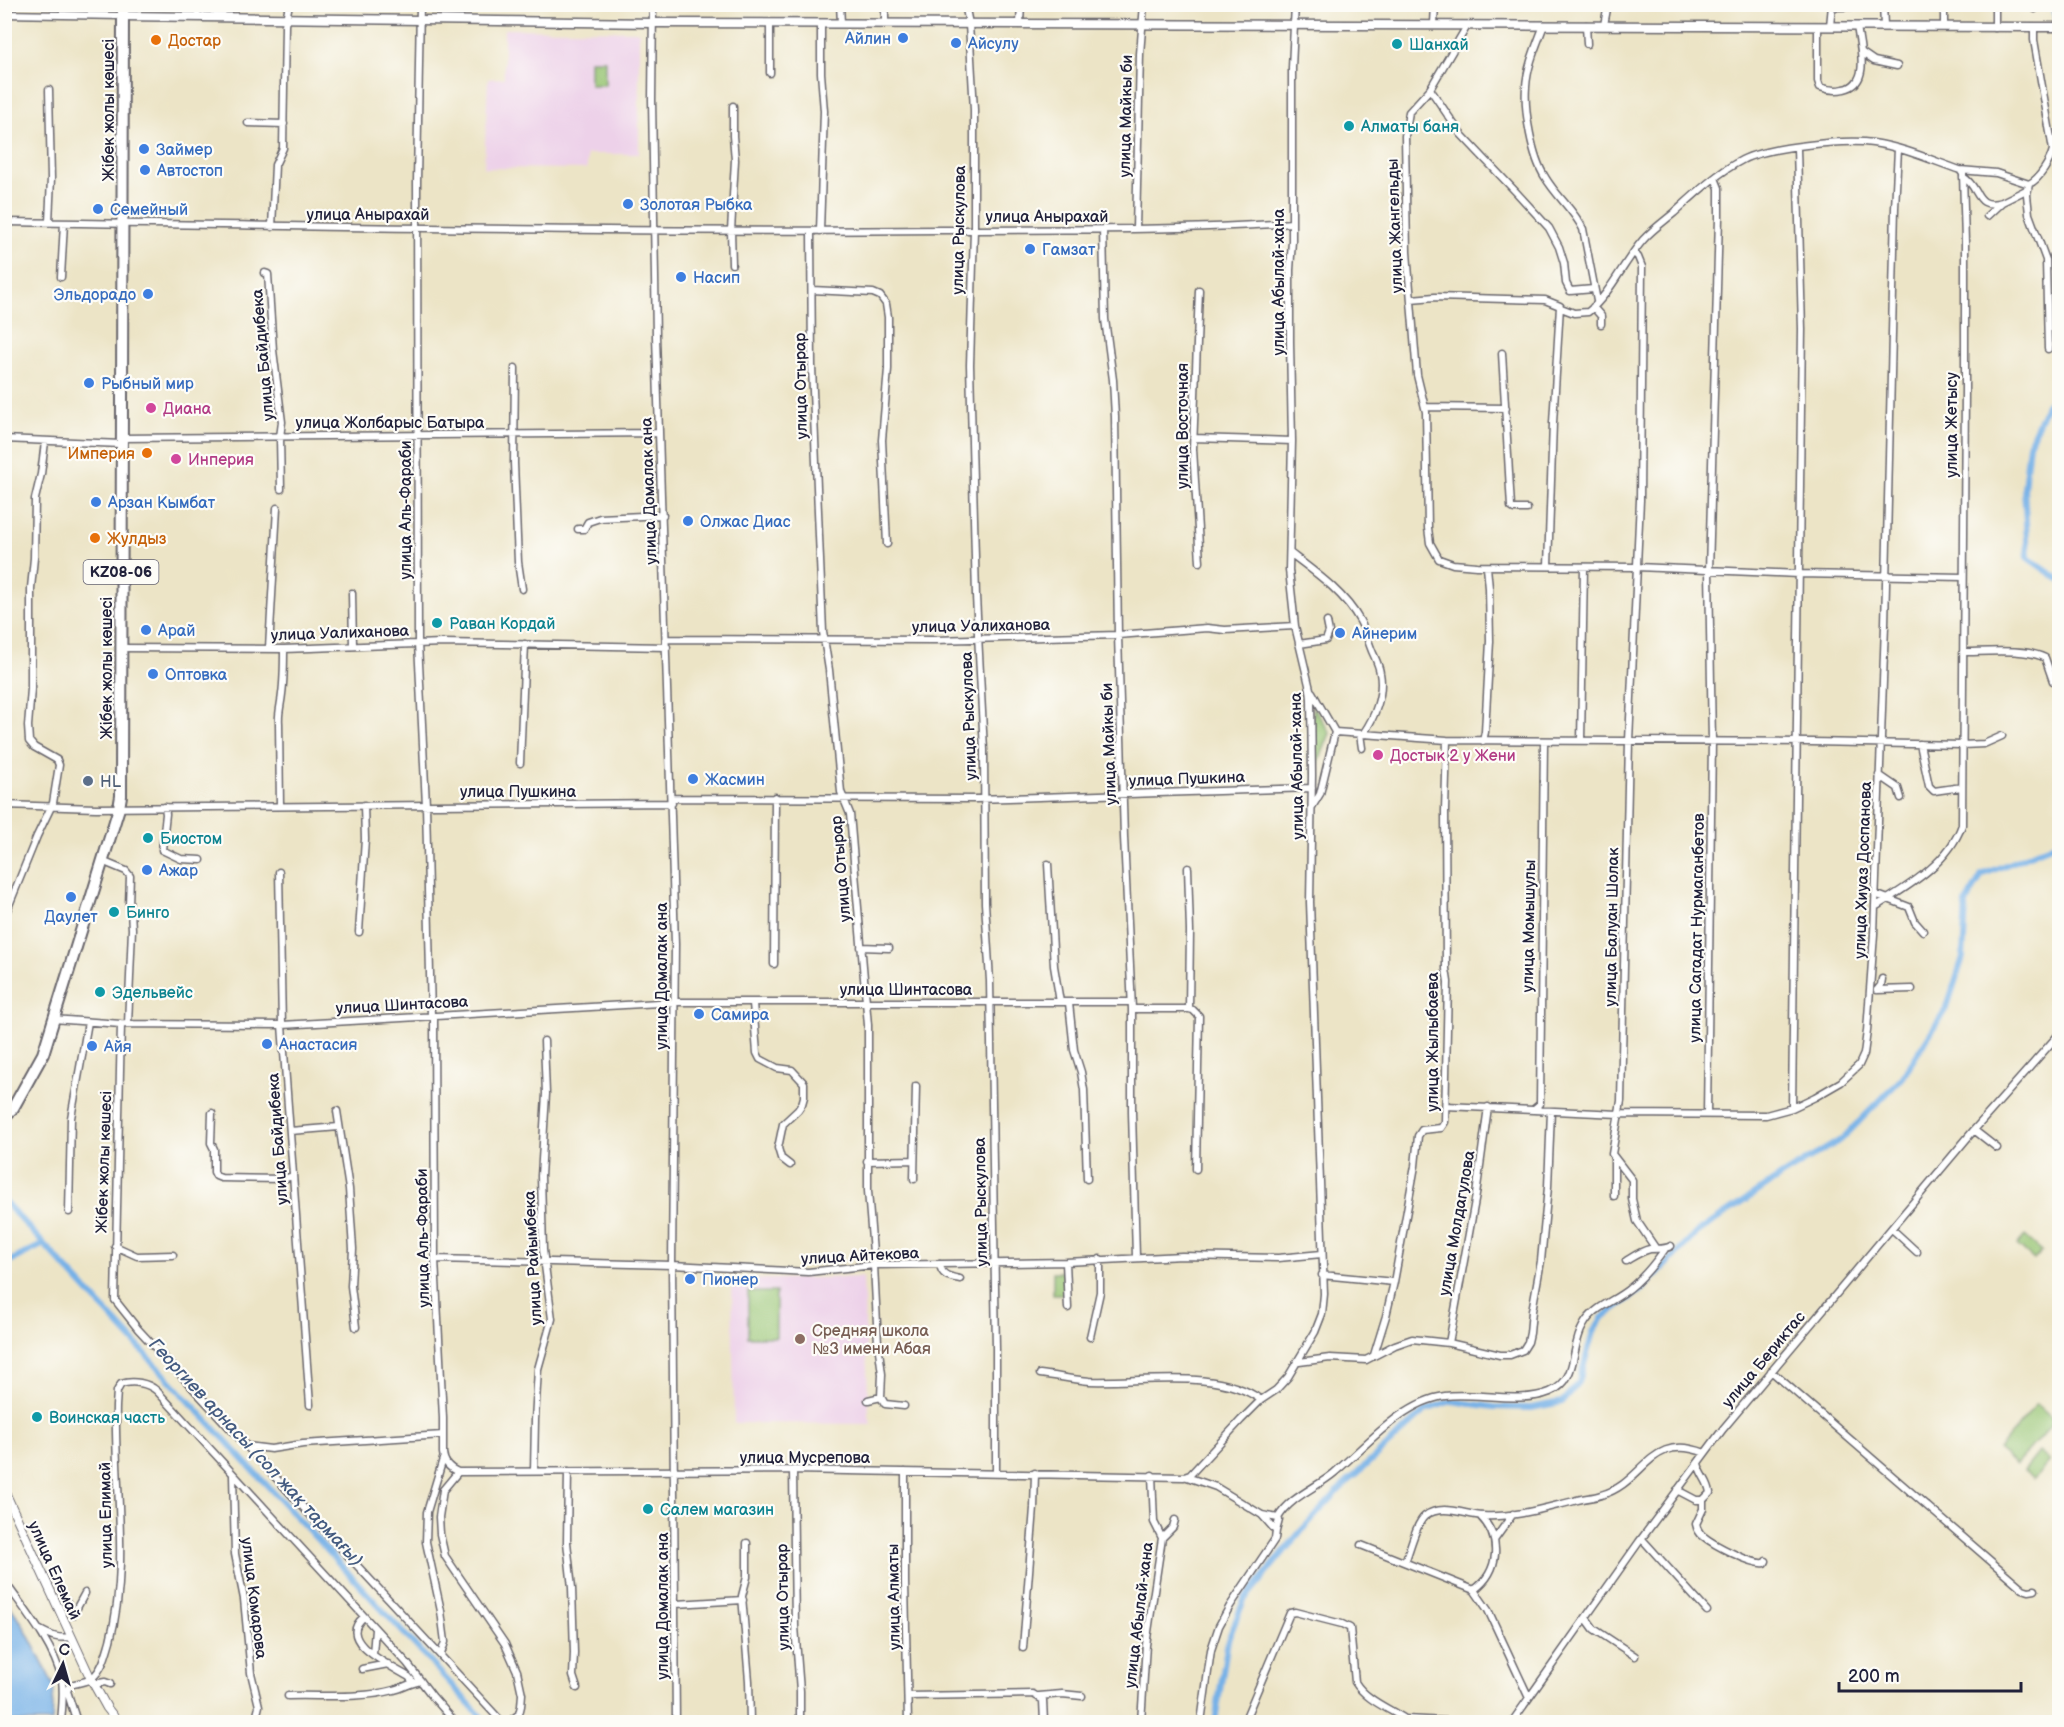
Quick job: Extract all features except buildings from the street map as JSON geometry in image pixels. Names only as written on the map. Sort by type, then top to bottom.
[{"type":"highway","name":"Жібек жолы көшесі","points":[[4,1117],[13,1108],[43,1054],[121,796],[123,10]]},
{"type":"main road","points":[[123,10],[286,19],[420,18],[653,23],[2060,27]]},
{"type":"street","points":[[272,227],[275,165],[283,148],[286,19],[289,4]]},
{"type":"street","name":"улица Аль-Фараби","points":[[420,4],[417,228],[418,643],[433,1016],[435,1258],[444,1459],[427,1512],[426,1542],[441,1611],[445,1642],[441,1654]]},
{"type":"street","name":"улица Домалак ана","points":[[653,4],[654,230],[676,1002],[672,1265],[676,1722]]},
{"type":"street","points":[[840,4],[841,23]]},
{"type":"street","points":[[885,4],[885,24]]},
{"type":"street","name":"улица Рыскулова","points":[[965,4],[969,24],[974,110],[974,230],[969,365],[984,750],[985,903],[989,949],[996,1472]]},
{"type":"street","points":[[1020,24],[1021,4]]},
{"type":"street","name":"улица Майкы би","points":[[1136,229],[1141,24],[1144,17],[1144,4]]},
{"type":"street","name":"улица Абылай-хана","points":[[1187,1476],[1207,1459],[1261,1400],[1282,1385],[1299,1362],[1315,1332],[1322,1314],[1324,1294],[1311,922],[1310,689],[1295,626],[1291,596],[1290,553],[1292,68],[1295,4]]},
{"type":"street","points":[[1434,24],[1435,4]]},
{"type":"street","points":[[1604,25],[1608,4]]},
{"type":"street","points":[[1944,4],[1944,27]]},
{"type":"street","points":[[1995,4],[1995,28]]},
{"type":"street","points":[[1830,26],[1832,6],[1883,5],[1884,26]]},
{"type":"street","points":[[4,14],[123,10]]},
{"type":"street","points":[[770,23],[770,74]]},
{"type":"street","points":[[820,231],[824,111],[821,23]]},
{"type":"street","points":[[1544,24],[1526,88],[1529,124],[1535,153],[1545,177],[1578,219],[1583,229],[1590,256],[1595,304],[1601,316],[1601,324]]},
{"type":"street","points":[[1586,25],[1587,44]]},
{"type":"street","name":"улица Жангельды","points":[[1467,26],[1430,89],[1409,112],[1405,136],[1405,204],[1417,375],[1425,407],[1430,543],[1440,559],[1445,562],[1486,567],[1637,567],[1799,574],[1963,577]]},
{"type":"street","points":[[1818,26],[1818,81],[1820,87],[1827,89],[1849,88],[1857,81],[1862,69],[1857,26]]},
{"type":"street","points":[[1987,216],[2002,202],[2034,182],[2053,150],[2034,28]]},
{"type":"street","points":[[1861,52],[1874,61],[1897,66]]},
{"type":"street","points":[[1430,89],[1460,133],[1548,228],[1559,247],[1567,287],[1570,291],[1594,289]]},
{"type":"street","points":[[49,90],[51,178],[49,222]]},
{"type":"street","points":[[732,264],[731,231],[735,160],[733,106]]},
{"type":"street","points":[[248,123],[284,123]]},
{"type":"street","points":[[1411,299],[1435,297],[1545,300],[1560,310],[1588,312],[1608,291],[1622,267],[1659,225],[1715,178],[1750,156],[1858,141],[1898,149],[1960,170],[1996,173],[2029,186]]},
{"type":"street","points":[[1792,1108],[1802,329],[1797,148]]},
{"type":"street","name":"улица Хиуаз Доспанова","points":[[1873,994],[1898,149]]},
{"type":"street","name":"улица Жетысу","points":[[1875,907],[1929,870],[1951,845],[1962,825],[1965,411],[1963,177],[1960,170]]},
{"type":"street","points":[[1963,177],[1969,180],[1982,202],[1990,204],[2002,202]]},
{"type":"street","name":"улица Сагадат Нурмаганбетов","points":[[1707,1114],[1712,741],[1709,571],[1719,218],[1719,188],[1715,178]]},
{"type":"street","points":[[2029,186],[2029,214],[2046,260],[2048,349]]},
{"type":"street","name":"улица Анырахай","points":[[4,222],[731,231],[1136,229],[1292,223]]},
{"type":"street","points":[[61,277],[64,223]]},
{"type":"street","name":"улица Майкы би","points":[[1103,229],[1105,319],[1115,417],[1118,634],[1132,1005],[1136,1257]]},
{"type":"street","name":"улица Отырар","points":[[811,231],[812,378],[824,640],[830,670],[842,797],[850,814],[867,1003],[869,1052],[867,1161],[875,1313],[882,1374],[881,1398]]},
{"type":"street","name":"улица Балуан Шолак","points":[[1614,1196],[1614,1158],[1612,1154],[1613,1139],[1620,1114],[1629,741],[1642,423],[1642,267],[1634,253]]},
{"type":"street","name":"улица Байдибека","points":[[265,273],[268,273],[273,350],[282,415],[281,489]]},
{"type":"street","points":[[812,290],[873,294],[880,296],[886,304],[888,369],[882,440],[887,544]]},
{"type":"street","name":"улица Восточная","points":[[1199,290],[1193,438],[1200,562]]},
{"type":"street","points":[[1548,566],[1560,310]]},
{"type":"street","points":[[1502,353],[1511,507],[1527,509]]},
{"type":"street","points":[[515,368],[514,435],[518,562],[522,589]]},
{"type":"street","points":[[1425,407],[1506,408]]},
{"type":"street","name":"улица Жолбарыс Батыра","points":[[4,439],[121,441],[419,434],[659,433]]},
{"type":"street","points":[[1193,438],[1292,441]]},
{"type":"street","points":[[5,915],[54,803],[59,762],[34,747],[30,741],[28,726],[35,499],[45,441]]},
{"type":"street","points":[[269,648],[277,508]]},
{"type":"street","points":[[578,529],[584,529],[588,522],[600,518],[663,514]]},
{"type":"street","points":[[1290,553],[1342,597],[1360,620],[1377,663],[1381,674],[1379,700],[1369,725],[1361,734],[1362,748]]},
{"type":"street","points":[[1483,741],[1490,642],[1489,588],[1486,567]]},
{"type":"street","points":[[1581,741],[1584,567]]},
{"type":"street","points":[[352,593],[353,646]]},
{"type":"street","points":[[1299,644],[1326,640],[1329,632],[1328,622]]},
{"type":"street","name":"улица Уалиханова","points":[[667,639],[934,640],[1295,626]]},
{"type":"street","name":"улица Уалиханова","points":[[121,648],[284,649],[418,643],[667,647]]},
{"type":"street","points":[[520,763],[525,645]]},
{"type":"street","points":[[280,806],[278,715],[282,698],[284,649]]},
{"type":"street","points":[[1963,652],[2024,652],[2039,655],[2045,658],[2053,681]]},
{"type":"street","points":[[1310,689],[1335,732],[1320,794],[1312,807]]},
{"type":"street","points":[[1335,732],[1483,741],[1712,741],[1962,745],[1984,744],[2002,736]]},
{"type":"street","name":"улица Жылыбаева","points":[[1374,1355],[1394,1281],[1415,1166],[1418,1136],[1422,1130],[1444,1126],[1448,982],[1445,811],[1447,740]]},
{"type":"street","name":"улица Момышулы","points":[[1534,1110],[1540,1104],[1544,741]]},
{"type":"street","points":[[1920,744],[1931,790],[1934,792],[1962,787]]},
{"type":"street","points":[[1879,775],[1898,788],[1901,798]]},
{"type":"street","name":"улица Пушкина","points":[[4,805],[119,808],[426,805],[775,797],[984,798],[1312,788]]},
{"type":"street","points":[[774,964],[775,797]]},
{"type":"street","points":[[359,932],[365,838],[364,805]]},
{"type":"street","points":[[165,807],[162,850],[181,859],[201,860]]},
{"type":"street","name":"Жібек жолы көшесі","points":[[102,861],[126,871],[130,876],[129,904],[132,929],[124,1024],[115,1300],[138,1329],[246,1446]]},
{"type":"street","points":[[1048,864],[1054,966],[1060,1002]]},
{"type":"street","points":[[1188,868],[1189,1009],[1197,1013],[1200,1019],[1196,1169]]},
{"type":"street","name":"улица Байдибека","points":[[279,872],[282,1025],[310,1405]]},
{"type":"street","points":[[1875,894],[1909,907],[1915,922],[1923,931]]},
{"type":"street","points":[[861,947],[889,948]]},
{"type":"street","points":[[1446,1106],[1620,1114],[1766,1115],[1792,1108],[1840,1082],[1860,1065],[1864,1054],[1873,994],[1881,985],[1882,979]]},
{"type":"street","points":[[1873,994],[1912,989]]},
{"type":"street","name":"улица Шинтасова","points":[[53,1019],[124,1024],[282,1025],[676,1002],[1069,1002],[1189,1009]]},
{"type":"street","points":[[1069,1002],[1074,1050],[1084,1090],[1087,1179]]},
{"type":"street","points":[[753,1003],[757,1053],[760,1059],[777,1068],[792,1070],[804,1083],[802,1104],[783,1124],[778,1148],[781,1158],[790,1165]]},
{"type":"street","name":"Жібек жолы көшесі","points":[[69,1212],[71,1118],[88,1022]]},
{"type":"street","name":"улица Бериктас","points":[[1512,1722],[1705,1453],[1974,1130],[2060,1033]]},
{"type":"street","name":"улица Райымбека","points":[[534,1471],[538,1369],[552,1319],[543,1250],[541,1176],[546,1094],[544,1041]]},
{"type":"street","points":[[914,1179],[916,1086]]},
{"type":"street","name":"улица Молдагулова","points":[[1449,1343],[1476,1195],[1488,1107]]},
{"type":"street","points":[[337,1111],[349,1189],[353,1249],[351,1286],[356,1327]]},
{"type":"street","points":[[1299,1362],[1330,1358],[1366,1360],[1412,1338],[1449,1343],[1500,1355],[1510,1355],[1523,1350],[1530,1333],[1545,1229],[1551,1111]]},
{"type":"street","points":[[212,1113],[211,1143],[216,1176],[283,1179],[293,1176]]},
{"type":"street","points":[[290,1131],[339,1127]]},
{"type":"street","points":[[1974,1130],[1996,1148]]},
{"type":"street","points":[[1614,1158],[1632,1180],[1632,1199],[1637,1221],[1656,1249]]},
{"type":"street","points":[[867,1161],[914,1160]]},
{"type":"street","points":[[1892,1229],[1917,1251]]},
{"type":"street","points":[[115,1246],[137,1256],[173,1255]]},
{"type":"street","points":[[1201,1722],[1211,1650],[1219,1626],[1230,1606],[1270,1549],[1275,1539],[1278,1518],[1289,1504],[1334,1473],[1396,1419],[1426,1402],[1455,1395],[1522,1396],[1549,1393],[1557,1388],[1570,1370],[1579,1333],[1587,1319],[1602,1306],[1629,1289],[1668,1248],[1640,1252],[1626,1261]]},
{"type":"street","name":"улица Айтекова","points":[[435,1258],[672,1265],[808,1272],[874,1265],[1066,1262],[1136,1257],[1278,1258],[1322,1254]]},
{"type":"street","points":[[1090,1337],[1100,1292],[1100,1259]]},
{"type":"street","points":[[1066,1262],[1068,1308]]},
{"type":"street","points":[[940,1264],[942,1273],[960,1279]]},
{"type":"street","points":[[1322,1275],[1394,1281]]},
{"type":"street","points":[[1771,1371],[2023,1589],[2035,1590]]},
{"type":"street","points":[[1040,1374],[1087,1381],[1156,1379],[1222,1383],[1241,1388],[1261,1400]]},
{"type":"street","name":"улица Елимай","points":[[92,1681],[106,1655],[117,1609],[120,1527],[116,1414],[117,1391],[120,1384],[127,1382],[144,1384],[158,1391],[233,1474]]},
{"type":"street","points":[[868,1400],[881,1398],[885,1404],[904,1406]]},
{"type":"street","points":[[246,1446],[272,1449],[303,1443],[443,1435]]},
{"type":"street","points":[[246,1446],[502,1722]]},
{"type":"street","points":[[1405,1562],[1419,1522],[1433,1512],[1444,1510],[1480,1516],[1513,1514],[1603,1495],[1619,1487],[1655,1455],[1666,1450],[1689,1449],[1705,1453]]},
{"type":"street","points":[[444,1459],[452,1469],[458,1472],[443,1490],[440,1534],[445,1556],[500,1636],[517,1671],[522,1695],[521,1706],[519,1714],[509,1722]]},
{"type":"street","points":[[1698,1463],[1710,1493],[1703,1500],[1696,1524],[1702,1535],[1747,1560],[1757,1564],[1766,1562]]},
{"type":"street","name":"улица Отырар","points":[[793,1470],[795,1626],[800,1722]]},
{"type":"street","name":"улица Мусрепова","points":[[458,1472],[793,1470],[1152,1476]]},
{"type":"street","points":[[568,1471],[567,1542],[572,1588],[573,1676],[577,1688]]},
{"type":"street","name":"улица Алматы","points":[[905,1472],[908,1722]]},
{"type":"street","points":[[1023,1648],[1035,1473]]},
{"type":"street","points":[[233,1474],[414,1672],[455,1722]]},
{"type":"street","name":"улица Комарова","points":[[233,1474],[235,1554],[244,1599],[251,1673],[259,1706],[255,1722]]},
{"type":"street","points":[[1152,1476],[1187,1476],[1216,1487],[1262,1515],[1276,1531]]},
{"type":"street","name":"улица Абылай-хана","points":[[1141,1722],[1146,1645],[1162,1538],[1154,1522],[1152,1476]]},
{"type":"street","points":[[1677,1490],[1696,1500],[1703,1500]]},
{"type":"street","name":"улица Елемай","points":[[5,1491],[92,1681],[118,1722]]},
{"type":"street","points":[[1495,1539],[1513,1514]]},
{"type":"street","points":[[1262,1515],[1278,1518]]},
{"type":"street","points":[[1474,1590],[1487,1578],[1493,1566],[1495,1539],[1488,1523],[1480,1516]]},
{"type":"street","points":[[1162,1538],[1173,1527],[1175,1520]]},
{"type":"street","points":[[1642,1539],[1707,1611]]},
{"type":"street","points":[[747,1543],[747,1577],[743,1600],[750,1722]]},
{"type":"street","points":[[1361,1545],[1474,1590],[1488,1610],[1529,1698]]},
{"type":"street","points":[[4,1581],[39,1630],[62,1680],[61,1722]]},
{"type":"street","points":[[66,1601],[74,1615],[85,1593]]},
{"type":"street","points":[[676,1604],[743,1600]]},
{"type":"street","points":[[1244,1722],[1290,1613],[1303,1614],[1350,1628],[1355,1682],[1365,1695],[1405,1719]]},
{"type":"street","points":[[364,1617],[356,1625],[354,1632],[356,1639],[413,1682]]},
{"type":"street","points":[[1586,1618],[1594,1629],[1635,1656]]},
{"type":"street","points":[[373,1654],[375,1629]]},
{"type":"street","points":[[39,1630],[60,1638]]},
{"type":"street","points":[[46,1644],[60,1638],[71,1637]]},
{"type":"street","points":[[362,1669],[388,1664]]},
{"type":"street","points":[[77,1722],[67,1691],[70,1685],[92,1681],[110,1684]]},
{"type":"street","points":[[288,1696],[360,1694],[394,1690],[421,1681]]},
{"type":"street","points":[[908,1696],[1033,1694],[1082,1696]]},
{"type":"street","points":[[1039,1696],[1042,1700],[1044,1722]]},
{"type":"street","points":[[1394,1722],[1405,1719],[1467,1722]]},
{"type":"shaded area","points":[[504,29],[636,31],[639,33],[639,154],[587,154],[587,169],[484,168],[488,79],[504,78]]},
{"type":"shaded area","name":"Средняя школа №3 имени Абая","points":[[863,1277],[871,1424],[734,1423],[732,1280]]},
{"type":"green space","points":[[590,60],[605,60],[605,85],[590,85]]},
{"type":"green space","points":[[1313,706],[1330,733],[1314,774]]},
{"type":"green space","points":[[2025,1236],[2042,1251],[2034,1260],[2017,1245]]},
{"type":"green space","points":[[1053,1272],[1064,1272],[1064,1294],[1053,1294]]},
{"type":"green space","points":[[748,1292],[776,1292],[776,1337],[748,1337]]},
{"type":"green space","points":[[2037,1404],[2055,1420],[2016,1465],[1998,1450]]},
{"type":"green space","points":[[2039,1452],[2050,1461],[2034,1479],[2024,1471]]},
{"type":"water","points":[[5,1599],[22,1623],[54,1686],[52,1722],[5,1722]]},
{"type":"waterway","points":[[2052,4],[2060,28]]},
{"type":"waterway","points":[[2060,392],[2046,406],[2029,444],[2024,488],[2028,558],[2060,580]]},
{"type":"waterway","points":[[1215,1722],[1228,1640],[1244,1600],[1301,1531],[1340,1489],[1426,1410],[1452,1401],[1494,1407],[1531,1408],[1562,1402],[1579,1382],[1593,1332],[1602,1318],[1642,1289],[1698,1232],[1781,1176],[1842,1139],[1902,1078],[1947,1007],[1963,957],[1966,903],[1982,875],[2060,842]]},
{"type":"waterway","name":"Георгиев арнасы (сол жақ тармағы)","points":[[4,1201],[486,1722]]},
{"type":"waterway","points":[[4,1264],[44,1244]]},
{"type":"place","name":"Айлин","points":[[903,38]]},
{"type":"place","name":"Достар","points":[[156,40]]},
{"type":"place","name":"Айсулу","points":[[956,43]]},
{"type":"place","name":"Шанхай","points":[[1397,44]]},
{"type":"place","name":"Алматы баня","points":[[1349,126]]},
{"type":"place","name":"Займер","points":[[144,149]]},
{"type":"place","name":"Автостоп","points":[[145,170]]},
{"type":"place","name":"Золотая Рыбка","points":[[628,204]]},
{"type":"place","name":"Семейный","points":[[98,209]]},
{"type":"place","name":"Гамзат","points":[[1030,249]]},
{"type":"place","name":"Насип","points":[[681,277]]},
{"type":"place","name":"Эльдорадо","points":[[148,294]]},
{"type":"place","name":"Рыбный мир","points":[[89,383]]},
{"type":"place","name":"Диана","points":[[151,408]]},
{"type":"place","name":"Империя","points":[[147,453]]},
{"type":"place","name":"Инперия","points":[[176,459]]},
{"type":"place","name":"Арзан Кымбат","points":[[96,502]]},
{"type":"place","name":"Олжас Диас","points":[[688,521]]},
{"type":"place","name":"Жулдыз","points":[[95,538]]},
{"type":"place","name":"Раван Кордай","points":[[437,623]]},
{"type":"place","name":"Арай","points":[[146,630]]},
{"type":"place","name":"Айнерим","points":[[1340,633]]},
{"type":"place","name":"Оптовка","points":[[153,674]]},
{"type":"place","name":"Достык 2 у Жени","points":[[1378,755]]},
{"type":"place","name":"Жасмин","points":[[693,779]]},
{"type":"place","name":"HL","points":[[88,781]]},
{"type":"place","name":"Биостом","points":[[148,838]]},
{"type":"place","name":"Ажар","points":[[147,870]]},
{"type":"place","name":"Даулет","points":[[71,897]]},
{"type":"place","name":"Бинго","points":[[114,912]]},
{"type":"place","name":"Эдельвейс","points":[[100,992]]},
{"type":"place","name":"Самира","points":[[699,1014]]},
{"type":"place","name":"Анастасия","points":[[267,1044]]},
{"type":"place","name":"Айя","points":[[92,1046]]},
{"type":"place","name":"Пионер","points":[[690,1279]]},
{"type":"place","name":"Средняя школа №3 имени Абая","points":[[800,1339]]},
{"type":"place","name":"Воинская часть","points":[[37,1417]]},
{"type":"place","name":"Салем магазин","points":[[648,1509]]}]
